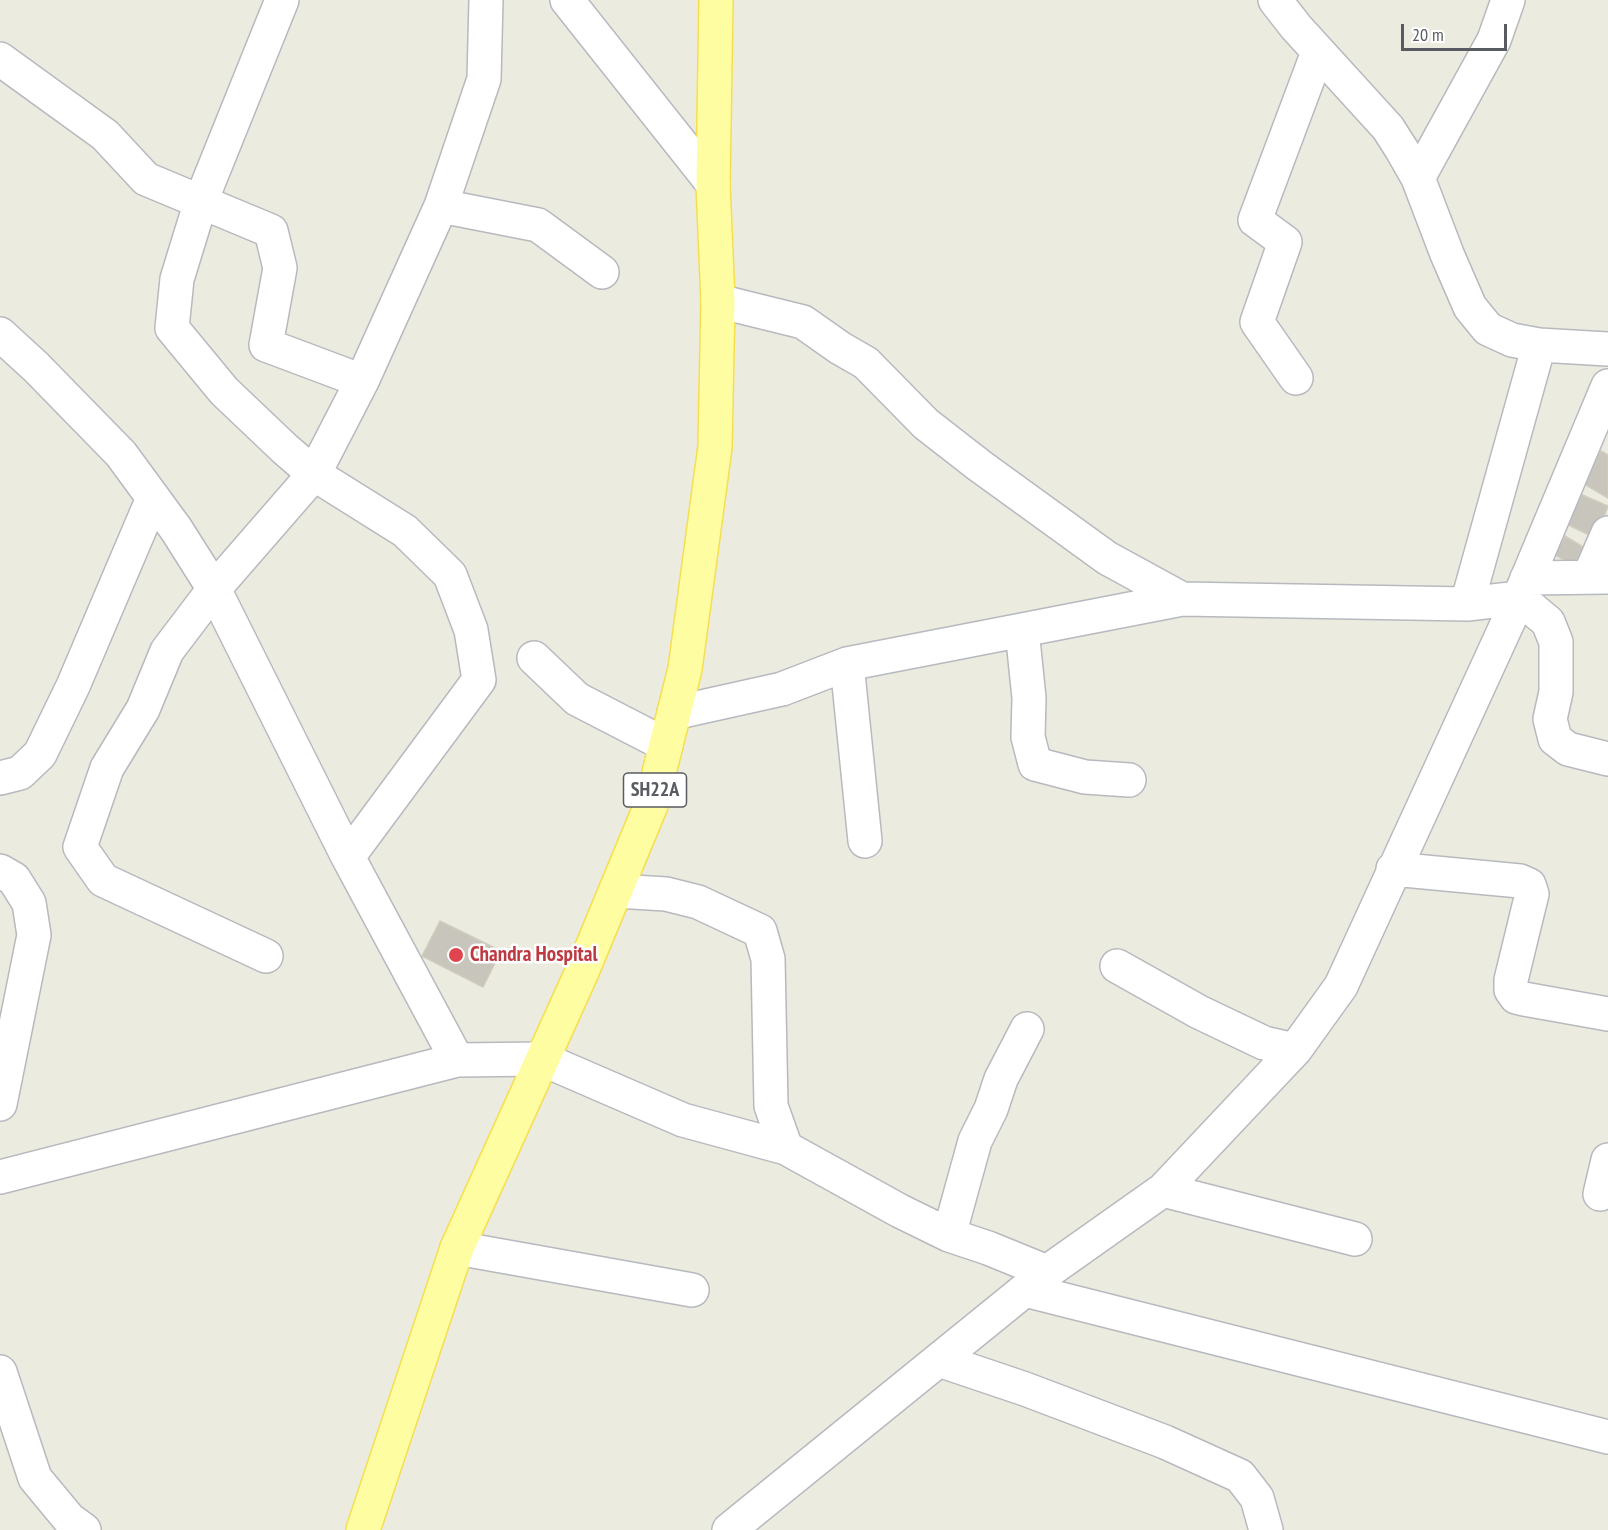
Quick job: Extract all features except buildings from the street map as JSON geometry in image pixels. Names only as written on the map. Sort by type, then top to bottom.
[{"type":"main road","name":"SH22A","points":[[363,1530],[457,1248],[616,891],[651,805],[674,713],[684,669],[715,447],[718,301],[713,184],[716,0]]},
{"type":"street","points":[[282,0],[201,201],[177,279],[172,328],[224,391],[314,474],[405,531],[450,575],[471,630],[479,680],[348,857]]},
{"type":"street","points":[[266,956],[103,880],[80,847],[107,768],[143,709],[167,651],[213,589],[314,474],[362,381],[441,206],[484,79],[486,0]]},
{"type":"street","points":[[567,0],[713,184]]},
{"type":"street","points":[[1275,0],[1318,52],[1388,128],[1418,178],[1470,307],[1488,329],[1512,340],[1539,345],[1608,350]]},
{"type":"street","points":[[1418,178],[1494,40],[1508,0]]},
{"type":"street","points":[[1296,378],[1257,322],[1285,242],[1255,220],[1318,52]]},
{"type":"street","points":[[0,59],[105,135],[146,179],[271,231],[280,268],[266,345],[362,381]]},
{"type":"street","points":[[441,206],[537,225],[602,272]]},
{"type":"street","points":[[718,301],[803,322],[866,363],[926,424],[989,473],[1107,558],[1182,599]]},
{"type":"street","points":[[0,334],[36,367],[121,454],[176,529],[213,589],[348,857],[457,1060]]},
{"type":"street","points":[[1467,604],[1539,345]]},
{"type":"street","points":[[729,1530],[1036,1281],[1164,1190],[1295,1050],[1341,986],[1523,588],[1608,386]]},
{"type":"street","points":[[0,778],[20,773],[40,754],[73,686],[153,498]]},
{"type":"street","points":[[674,713],[782,688],[847,664],[1182,599],[1467,604],[1523,588],[1598,577],[1608,533]]},
{"type":"street","points":[[1523,588],[1548,622],[1556,642],[1556,692],[1550,719],[1555,739],[1568,749],[1608,759]]},
{"type":"street","points":[[1022,630],[1029,698],[1028,736],[1035,764],[1085,777],[1129,780]]},
{"type":"street","points":[[534,658],[577,699],[666,745]]},
{"type":"street","points":[[847,664],[865,841]]},
{"type":"street","points":[[1393,869],[1520,881],[1529,885],[1532,894],[1511,980],[1511,990],[1516,997],[1524,999],[1608,1014]]},
{"type":"street","points":[[0,872],[14,879],[29,903],[34,935],[0,1104]]},
{"type":"street","points":[[616,891],[666,894],[698,902],[760,931],[768,958],[771,1106],[786,1148]]},
{"type":"street","points":[[1118,966],[1199,1012],[1264,1043],[1295,1050]]},
{"type":"street","points":[[949,1235],[975,1141],[1001,1079],[1027,1029]]},
{"type":"street","points":[[0,1177],[457,1060],[542,1059],[683,1120],[786,1148],[900,1211],[1036,1281],[1608,1437]]},
{"type":"street","points":[[1600,1194],[1608,1160]]},
{"type":"street","points":[[1164,1190],[1355,1239]]},
{"type":"street","points":[[457,1248],[692,1290]]},
{"type":"street","points":[[939,1360],[1025,1389],[1165,1442],[1240,1476],[1257,1498],[1266,1530]]},
{"type":"street","points":[[0,1372],[35,1478],[69,1519],[84,1530]]},
{"type":"place","name":"Chandra Hospital","points":[[456,955]]}]
